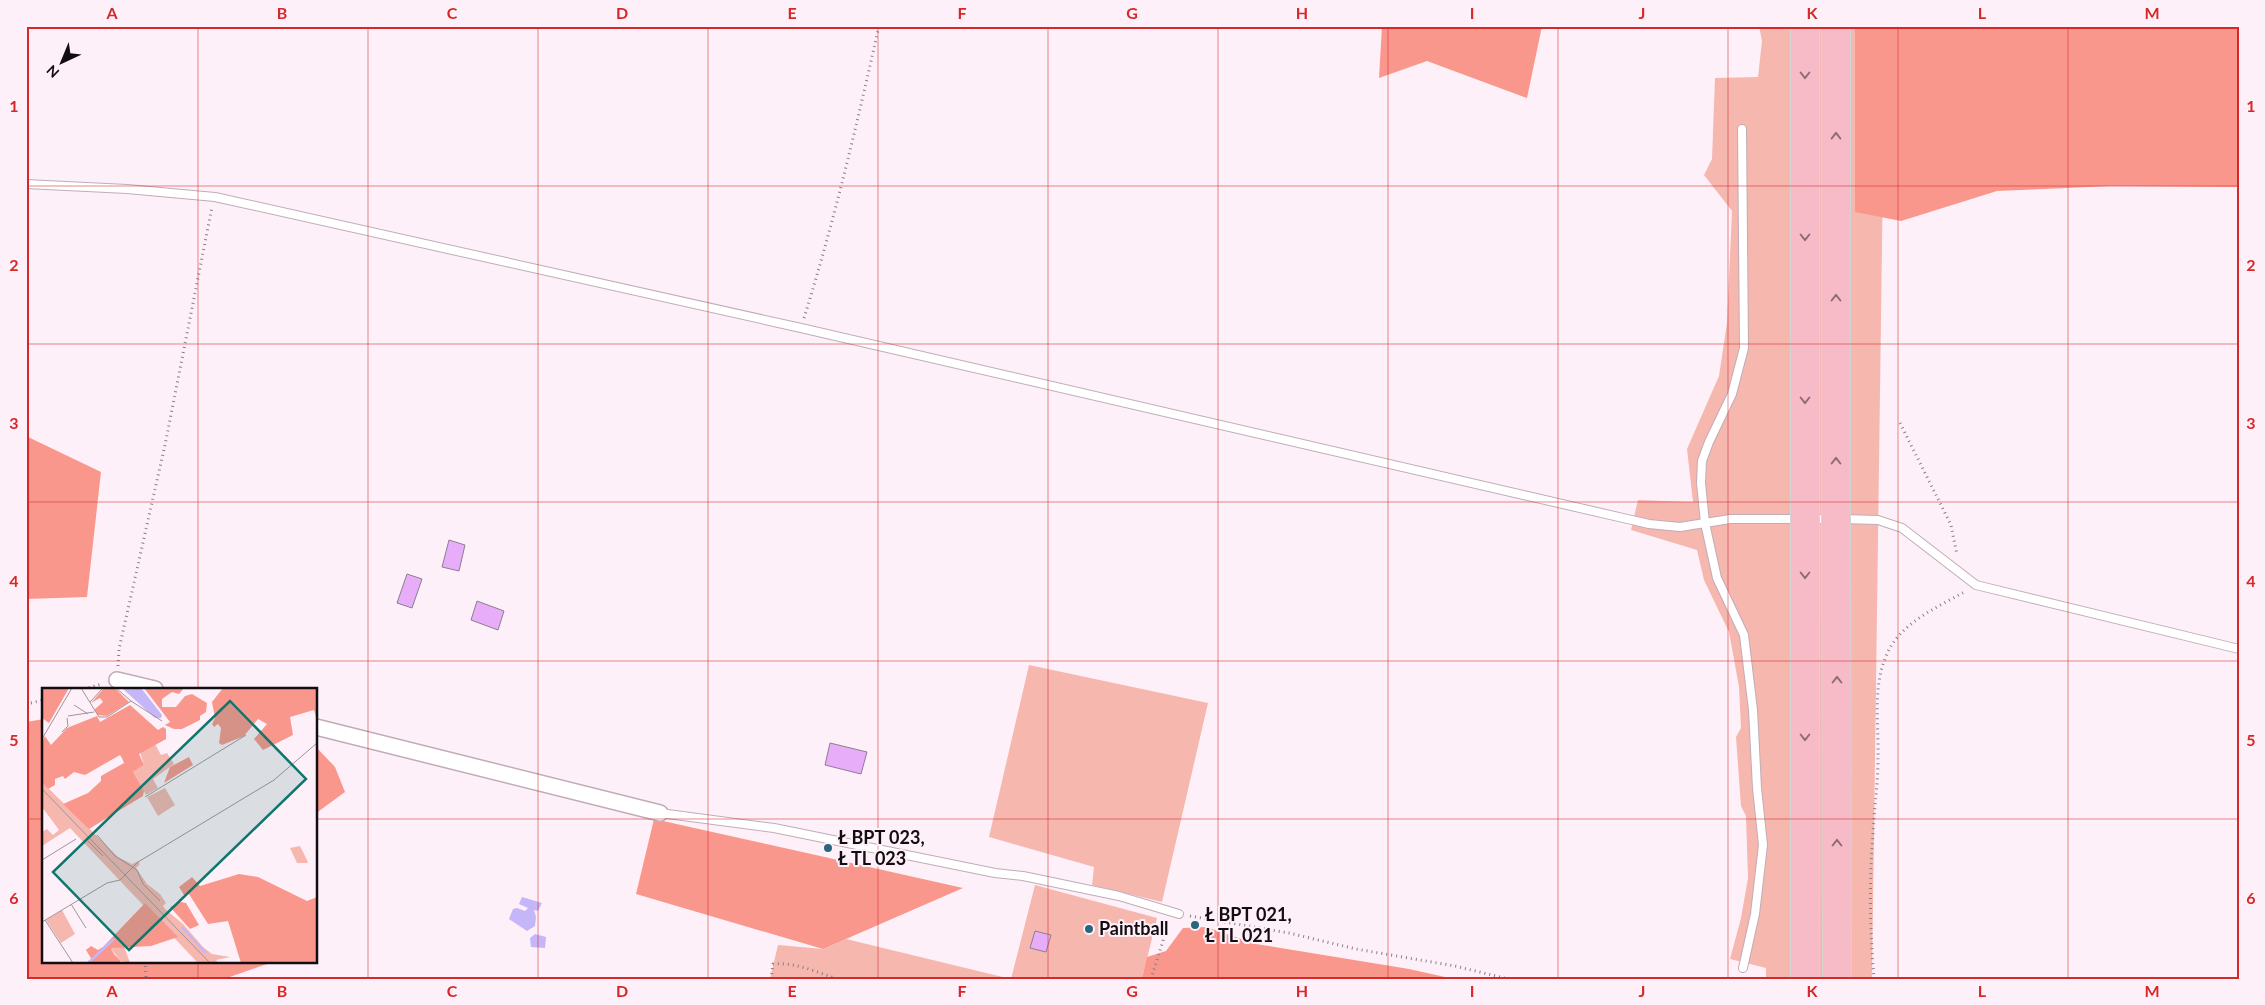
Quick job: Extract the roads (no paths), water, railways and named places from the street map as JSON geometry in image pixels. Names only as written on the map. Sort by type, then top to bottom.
[{"type":"highway","points":[[1805,26],[1805,883],[1810,969]]},
{"type":"highway","points":[[1833,969],[1837,881],[1836,26]]},
{"type":"street","points":[[117,680],[151,688]]},
{"type":"street","points":[[318,728],[660,813]]},
{"type":"lane","points":[[1742,129],[1744,348],[1732,394],[1702,461],[1701,483],[1705,523],[1717,578],[1744,636],[1753,710],[1757,788],[1763,845],[1755,914],[1743,968]]},
{"type":"lane","points":[[26,184],[127,189],[214,197],[801,328],[1639,522],[1680,527],[1730,519],[1878,520],[1902,528],[1976,585],[2239,649]]},
{"type":"lane","points":[[660,813],[774,828],[994,873],[1023,876],[1119,896],[1176,913]]},
{"type":"place","name":"Ł BPT 023, Ł TL 023","points":[[828,848]]},
{"type":"place","name":"Ł BPT 021, Ł TL 021","points":[[1195,925]]},
{"type":"place","name":"Paintball","points":[[1089,929]]}]
